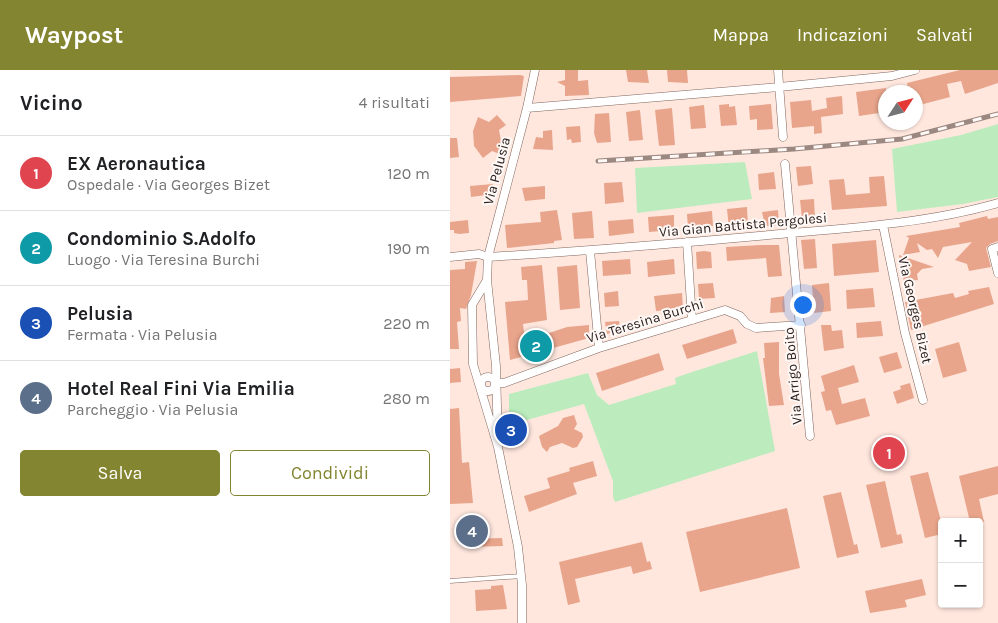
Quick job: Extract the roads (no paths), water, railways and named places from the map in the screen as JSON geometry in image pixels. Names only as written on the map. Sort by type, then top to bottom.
[{"type":"street","name":"Via Pelusia","points":[[498,447],[496,366],[487,280],[488,257],[527,108],[535,70]]},
{"type":"street","points":[[778,70],[783,137]]},
{"type":"street","points":[[527,108],[779,88],[892,76],[915,70]]},
{"type":"street","name":"Via Arrigo Boito","points":[[785,164],[810,436]]},
{"type":"street","name":"Via Gian Battista Pergolesi","points":[[450,257],[479,254],[488,257],[590,251],[883,225],[975,210],[998,204]]},
{"type":"street","name":"Via Georges Bizet","points":[[883,225],[905,333],[923,400]]},
{"type":"street","points":[[687,242],[692,320]]},
{"type":"street","points":[[998,247],[992,249],[998,273]]},
{"type":"street","points":[[590,251],[599,348]]},
{"type":"street","name":"Via Pelusia","points":[[487,280],[472,306],[473,364],[498,447],[522,576],[522,623]]},
{"type":"street","name":"Via Teresina Burchi","points":[[496,383],[504,383],[599,348],[725,310],[740,316],[747,324],[756,328],[801,325]]},
{"type":"street","points":[[481,386],[482,380],[487,377],[493,378],[496,383]]},
{"type":"lane","points":[[450,581],[522,576]]},
{"type":"railway","points":[[598,161],[794,149],[902,139],[998,114]]},
{"type":"place","name":"Condominio S.Adolfo","points":[[536,346]]},
{"type":"place","name":"Pelusia","points":[[511,430]]},
{"type":"place","name":"EX Aeronautica","points":[[889,453]]},
{"type":"place","name":"Hotel Real Fini Via Emilia","points":[[472,531]]}]
